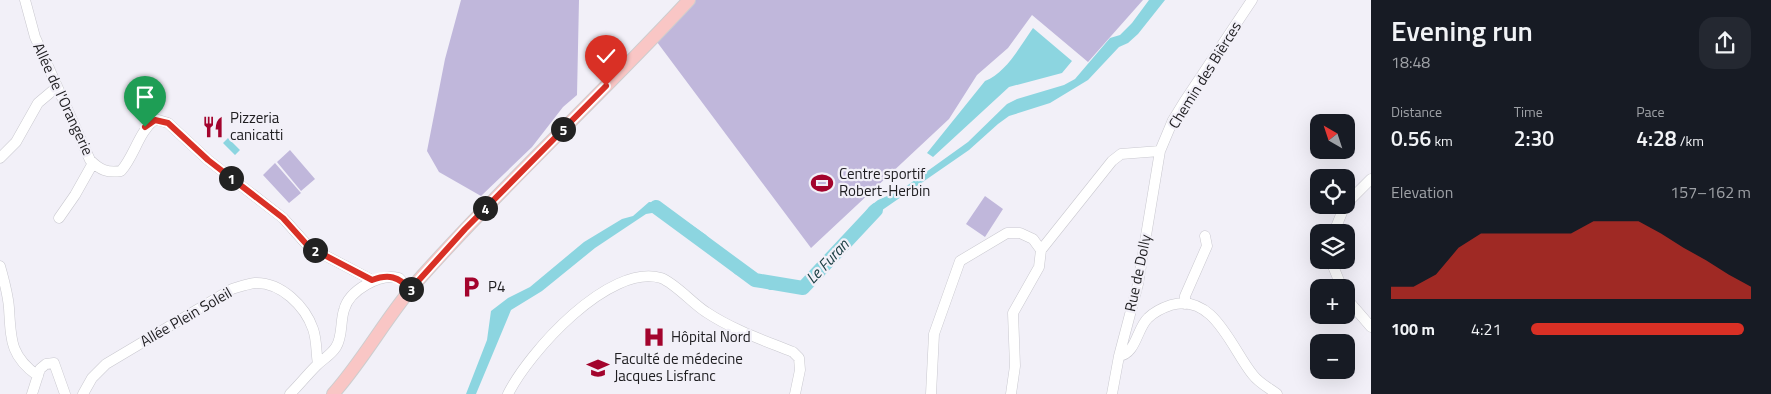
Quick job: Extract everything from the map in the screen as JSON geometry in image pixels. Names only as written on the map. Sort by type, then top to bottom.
[{"type":"main road","points":[[333,394],[349,376],[410,290],[465,229],[690,0]]},
{"type":"street","name":"Allée de l'Orangerie","points":[[25,0],[35,37],[57,87],[93,162],[100,169],[110,172],[121,171],[130,161],[145,127],[155,120],[168,123],[208,160],[283,218],[309,247],[372,280]]},
{"type":"street","name":"Chemin des Bièrces","points":[[1160,151],[1173,120],[1252,0]]},
{"type":"street","points":[[0,158],[16,142],[38,103],[57,87]]},
{"type":"street","points":[[1011,394],[1016,366],[1013,313],[1039,268],[1041,250],[1112,161],[1121,154],[1160,151]]},
{"type":"street","name":"Rue de Dolly","points":[[1112,394],[1119,356],[1138,284],[1160,151]]},
{"type":"street","points":[[59,218],[75,195],[93,162]]},
{"type":"street","points":[[1355,195],[1371,179]]},
{"type":"street","points":[[931,394],[934,334],[960,261],[1007,233],[1020,233],[1033,239],[1041,250]]},
{"type":"street","points":[[1185,304],[1185,296],[1207,246],[1205,236]]},
{"type":"street","points":[[0,266],[7,290],[9,331],[16,354],[25,367],[38,376]]},
{"type":"street","points":[[508,394],[516,378],[537,350],[560,325],[597,297],[626,281],[646,275],[663,279],[706,312],[736,330],[793,352],[800,358],[800,370],[795,394]]},
{"type":"street","points":[[290,394],[318,364],[332,353],[339,343],[343,310],[347,302],[372,280],[390,276],[399,278],[410,290]]},
{"type":"street","name":"Allée Plein Soleil","points":[[83,394],[92,378],[106,364],[232,289],[255,283],[274,287],[293,298],[306,315],[314,330],[318,364]]},
{"type":"street","points":[[1119,356],[1125,356],[1130,350],[1146,319],[1152,314],[1159,309],[1185,304],[1205,311],[1217,321],[1253,376],[1277,394]]},
{"type":"street","points":[[1355,308],[1371,327]]},
{"type":"street","points":[[32,394],[40,369],[46,364],[54,363],[65,394]]},
{"type":"shaded area","points":[[461,0],[579,0],[577,95],[563,107],[532,147],[481,196],[439,172],[427,151],[445,59]]},
{"type":"shaded area","name":"Centre sportif Robert-Herbin","points":[[689,0],[1143,0],[1088,62],[1032,15],[1008,48],[977,75],[949,119],[811,248],[654,38]]},
{"type":"shaded area","points":[[290,150],[315,179],[301,191],[277,162]]},
{"type":"shaded area","points":[[275,163],[301,193],[289,203],[263,175]]},
{"type":"shaded area","points":[[985,196],[1003,209],[985,237],[966,224]]},
{"type":"water","points":[[1149,0],[1165,0],[1138,34],[1128,43],[1119,47],[1088,80],[1050,103],[1009,116],[969,150],[862,224],[851,243],[838,254],[822,276],[799,290],[770,290],[735,274],[720,257],[685,226],[658,212],[646,214],[595,248],[542,291],[511,310],[476,394],[466,394],[487,340],[491,311],[508,298],[530,287],[584,242],[622,219],[633,216],[649,202],[660,203],[706,235],[732,265],[748,275],[758,278],[770,286],[787,286],[800,282],[819,272],[826,265],[838,245],[849,234],[869,207],[878,200],[901,190],[968,142],[1007,104],[1017,99],[1064,85],[1075,79],[1110,38],[1120,35],[1132,23]]},
{"type":"water","points":[[1033,28],[1072,61],[1062,73],[1009,87],[933,157],[927,153],[985,81],[993,77],[1006,65]]},
{"type":"water","points":[[228,138],[240,150],[235,155],[223,143]]},
{"type":"waterway","name":"Le Furan","points":[[656,207],[755,280],[803,288],[876,210]]},
{"type":"place","name":"Pizzeria canicatti","points":[[213,127]]},
{"type":"place","name":"Centre sportif Robert-Herbin","points":[[822,183]]},
{"type":"place","name":"P4","points":[[471,287]]},
{"type":"place","name":"Hôpital Nord","points":[[654,337]]},
{"type":"place","name":"Faculté de médecine Jacques Lisfranc","points":[[598,368]]},
{"type":"route","points":[[145,127],[155,120],[168,123],[208,160],[283,218],[309,247],[372,280],[390,276],[399,278],[410,290],[465,229],[606,86]]}]
